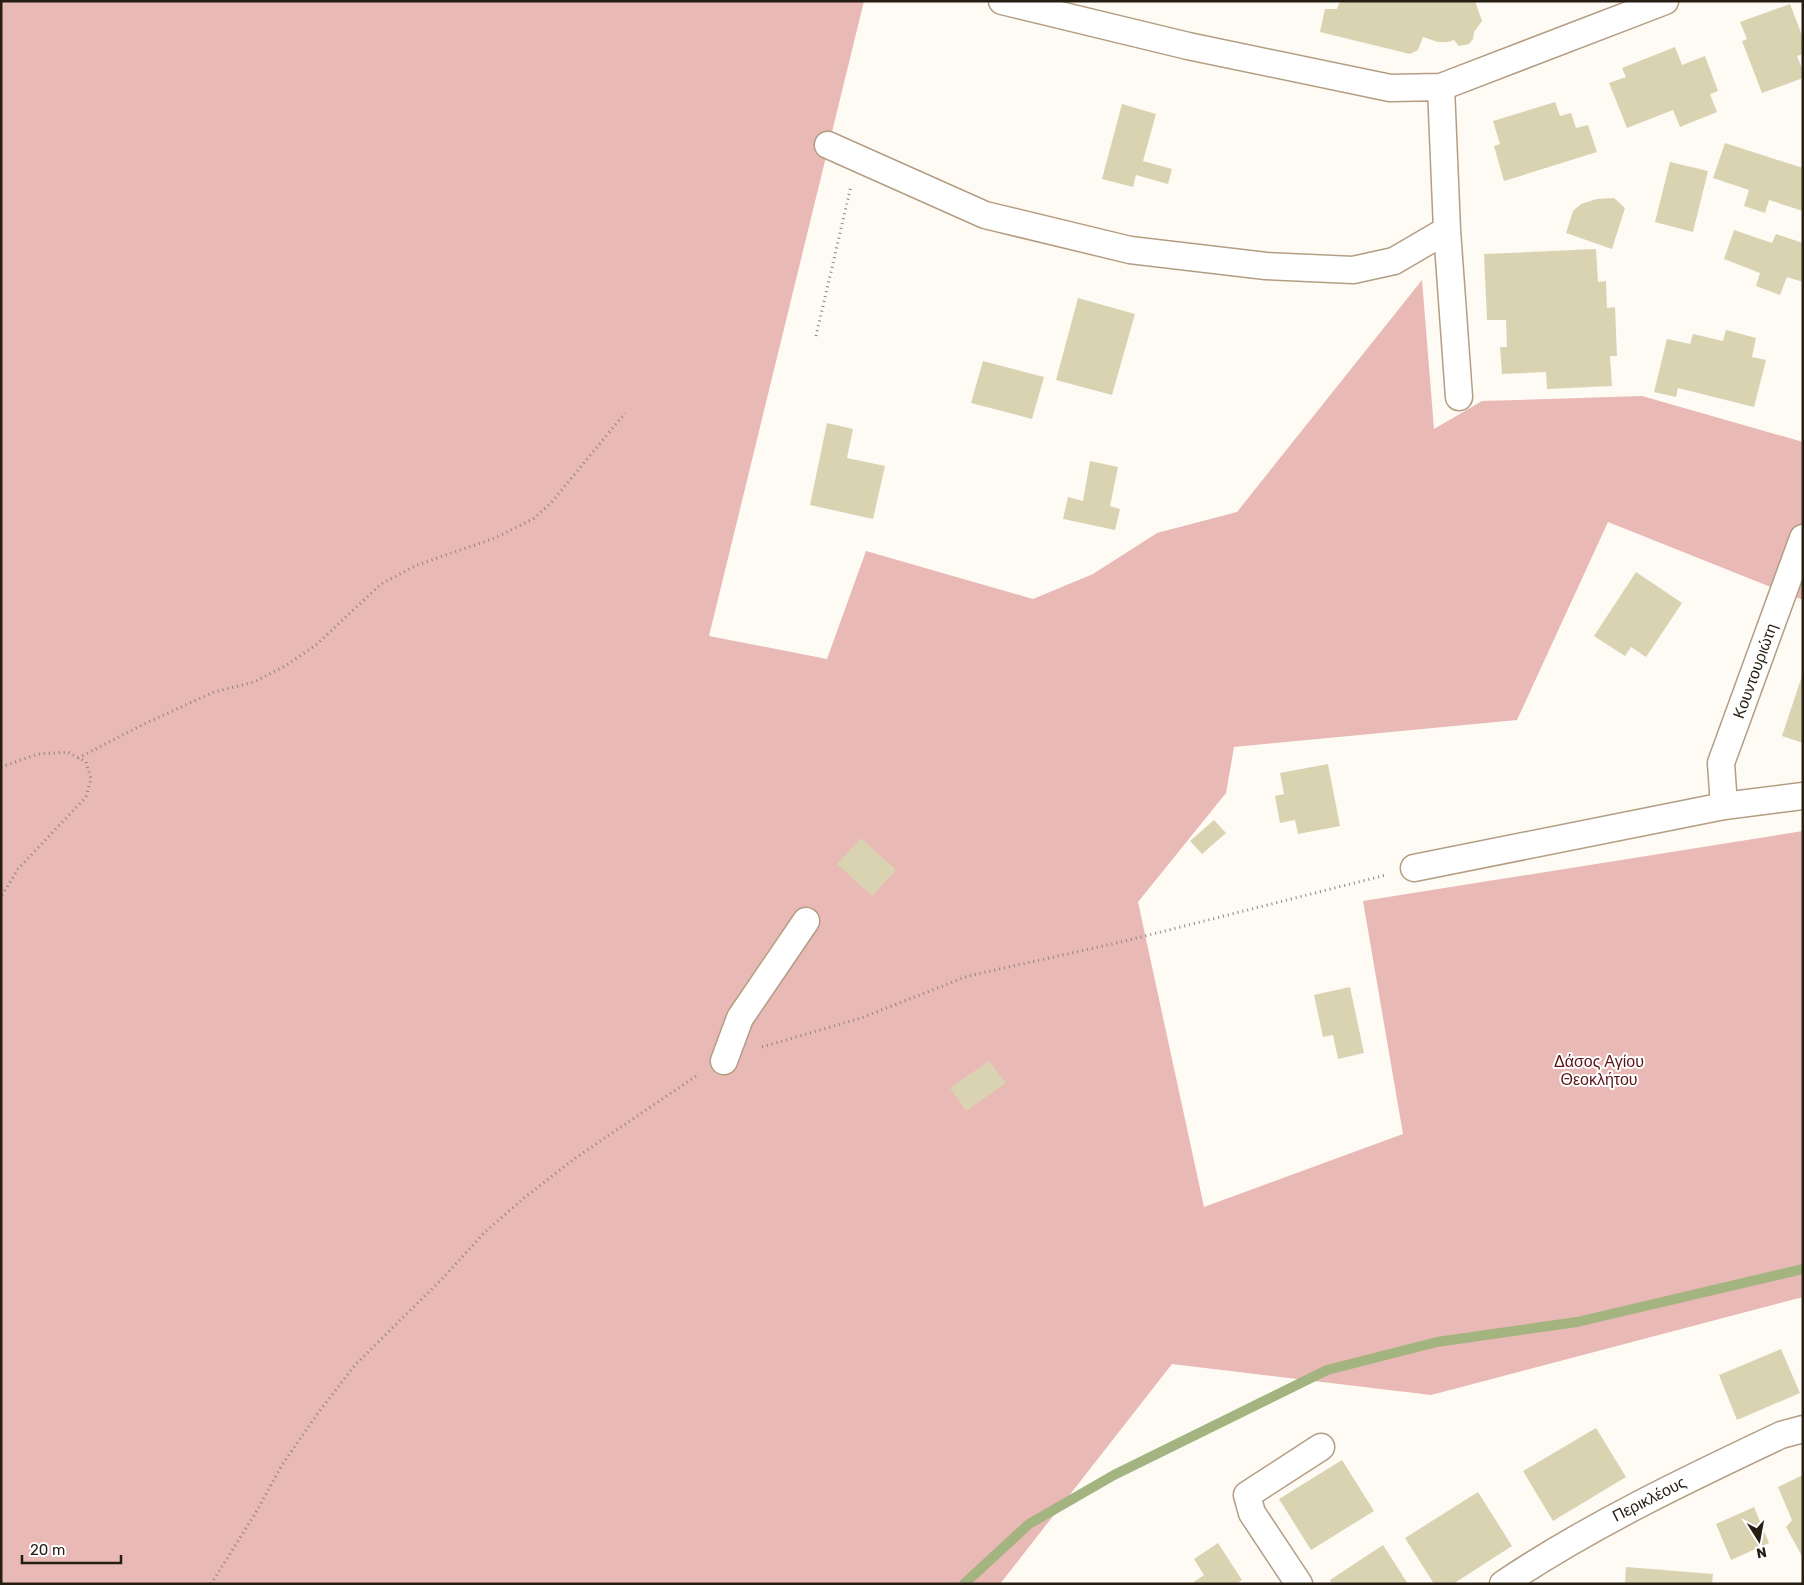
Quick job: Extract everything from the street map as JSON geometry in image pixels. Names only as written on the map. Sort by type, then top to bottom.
[{"type":"street","points":[[1002,1],[1188,46],[1390,88],[1441,87],[1664,1]]},
{"type":"street","points":[[1441,87],[1447,230],[1458,396]]},
{"type":"street","points":[[828,145],[985,215],[1130,250],[1266,266],[1353,270],[1394,261],[1447,230]]},
{"type":"street","name":"Κουντουριώτη","points":[[1724,806],[1721,763],[1803,538]]},
{"type":"street","points":[[1414,868],[1724,806],[1803,796]]},
{"type":"street","points":[[724,1062],[740,1018],[806,920]]},
{"type":"street","name":"Περικλέους","points":[[1503,1584],[1589,1531],[1644,1501],[1781,1435],[1803,1429]]},
{"type":"street","points":[[1299,1584],[1252,1513],[1247,1495],[1321,1447]]},
{"type":"path","points":[[816,336],[857,159]]},
{"type":"path","points":[[78,758],[144,724],[214,692],[254,682],[285,666],[316,645],[382,584],[417,565],[496,538],[533,519],[551,503],[625,413]]},
{"type":"path","points":[[1,767],[38,754],[68,752],[86,762],[91,779],[86,797],[18,869],[1,897]]},
{"type":"path","points":[[211,1584],[255,1514],[282,1465],[318,1413],[355,1366],[441,1280],[485,1232],[524,1198],[574,1159],[700,1073],[739,1054],[862,1018],[968,976],[1131,940],[1414,868]]},
{"type":"green space","name":"Δάσος Αγίου Θεοκλήτου","points":[[1,1],[864,1],[709,636],[827,659],[866,551],[1033,599],[1093,574],[1157,533],[1237,512],[1422,280],[1434,429],[1482,401],[1642,396],[1803,442],[1803,600],[1608,522],[1517,720],[1234,747],[1226,793],[1138,902],[1204,1207],[1403,1134],[1363,901],[1803,831],[1803,1297],[1431,1395],[1172,1364],[1000,1584],[1,1584]]},
{"type":"building","points":[[1340,1],[1475,1],[1482,21],[1474,32],[1473,39],[1469,44],[1459,46],[1454,40],[1438,42],[1423,37],[1418,50],[1410,54],[1320,32],[1325,9],[1337,9]]},
{"type":"building","points":[[1790,4],[1803,38],[1803,54],[1797,56],[1803,71],[1803,78],[1762,93],[1742,41],[1747,39],[1740,22]]},
{"type":"building","points":[[1675,47],[1682,65],[1705,56],[1718,91],[1710,94],[1717,112],[1680,127],[1673,110],[1627,128],[1609,83],[1626,77],[1622,68]]},
{"type":"building","points":[[1555,102],[1560,116],[1571,113],[1576,128],[1588,125],[1597,152],[1504,181],[1494,146],[1500,144],[1493,121]]},
{"type":"building","points":[[1122,104],[1156,114],[1143,161],[1172,169],[1168,184],[1136,175],[1133,187],[1102,179]]},
{"type":"building","points":[[1725,143],[1803,168],[1803,211],[1769,200],[1765,213],[1744,206],[1749,190],[1713,178]]},
{"type":"building","points":[[1670,162],[1708,171],[1693,232],[1655,222]]},
{"type":"building","points":[[1614,198],[1625,208],[1612,249],[1566,233],[1573,211],[1581,204],[1597,199]]},
{"type":"building","points":[[1734,230],[1772,243],[1776,234],[1803,243],[1803,282],[1787,277],[1780,295],[1756,286],[1760,273],[1724,259]]},
{"type":"building","points":[[1596,249],[1598,282],[1606,281],[1607,308],[1615,307],[1617,356],[1610,356],[1612,386],[1547,389],[1546,372],[1502,374],[1500,347],[1507,347],[1506,320],[1487,320],[1484,254]]},
{"type":"building","points":[[1078,298],[1135,314],[1112,395],[1056,380]]},
{"type":"building","points":[[1726,330],[1756,338],[1752,357],[1766,360],[1754,407],[1678,388],[1676,397],[1654,392],[1667,339],[1690,344],[1693,334],[1723,341]]},
{"type":"building","points":[[983,361],[1044,377],[1032,419],[971,403]]},
{"type":"building","points":[[827,423],[853,429],[847,458],[885,466],[873,519],[810,505]]},
{"type":"building","points":[[1090,461],[1118,467],[1110,506],[1120,509],[1115,530],[1063,519],[1068,497],[1083,501]]},
{"type":"building","points":[[1636,572],[1682,603],[1646,657],[1631,647],[1625,656],[1594,636]]},
{"type":"building","points":[[1803,676],[1803,743],[1782,736]]},
{"type":"building","points":[[1328,764],[1340,826],[1298,834],[1295,820],[1280,823],[1275,796],[1284,794],[1280,773]]},
{"type":"building","points":[[1214,820],[1226,833],[1202,854],[1190,841]]},
{"type":"building","points":[[861,838],[896,870],[872,896],[837,864]]},
{"type":"building","points":[[1350,987],[1364,1053],[1338,1059],[1333,1035],[1323,1037],[1314,995]]},
{"type":"building","points":[[989,1061],[1006,1083],[966,1111],[950,1088]]},
{"type":"building","points":[[1781,1349],[1800,1393],[1737,1420],[1719,1375]]},
{"type":"building","points":[[1596,1428],[1626,1477],[1553,1521],[1523,1471]]},
{"type":"building","points":[[1342,1460],[1374,1511],[1311,1550],[1279,1499]]},
{"type":"building","points":[[1803,1475],[1803,1558],[1786,1527],[1792,1520],[1778,1487]]},
{"type":"building","points":[[1478,1492],[1512,1546],[1453,1584],[1434,1584],[1405,1538]]},
{"type":"building","points":[[1754,1507],[1769,1543],[1731,1560],[1716,1524]]},
{"type":"building","points":[[1218,1543],[1242,1580],[1236,1584],[1191,1584],[1204,1575],[1194,1559]]},
{"type":"building","points":[[1383,1545],[1408,1584],[1332,1584],[1330,1580]]},
{"type":"building","points":[[1626,1567],[1713,1574],[1712,1584],[1625,1584]]},
{"type":"waterway","points":[[964,1584],[1029,1524],[1114,1475],[1327,1370],[1437,1342],[1577,1322],[1803,1269]]}]
